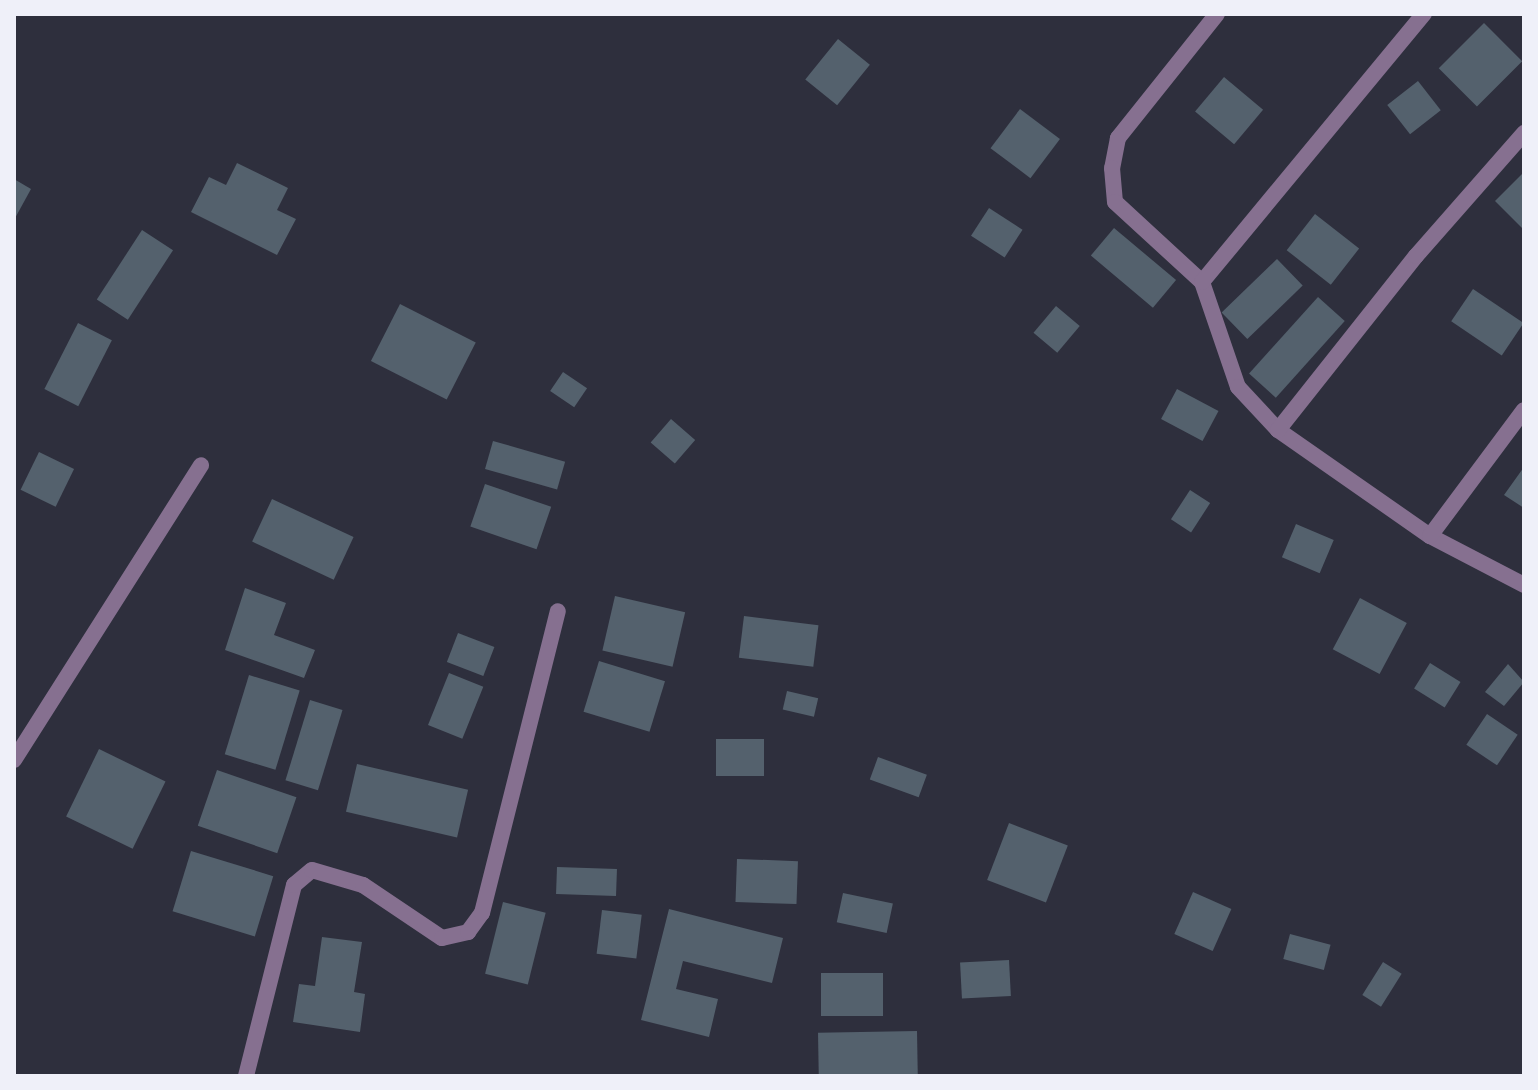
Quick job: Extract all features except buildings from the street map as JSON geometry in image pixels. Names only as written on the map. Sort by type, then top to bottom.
[{"type":"street","points":[[1217,14],[1118,138],[1112,168],[1115,202],[1202,282],[1238,387],[1278,430],[1430,536],[1524,585]]},
{"type":"street","points":[[1202,282],[1424,14]]},
{"type":"street","points":[[1278,430],[1416,256],[1524,133]]},
{"type":"street","points":[[1430,536],[1524,410]]},
{"type":"street","points":[[14,760],[201,465]]},
{"type":"street","points":[[246,1076],[294,885],[312,870],[363,885],[442,938],[468,932],[482,913],[558,611]]}]
